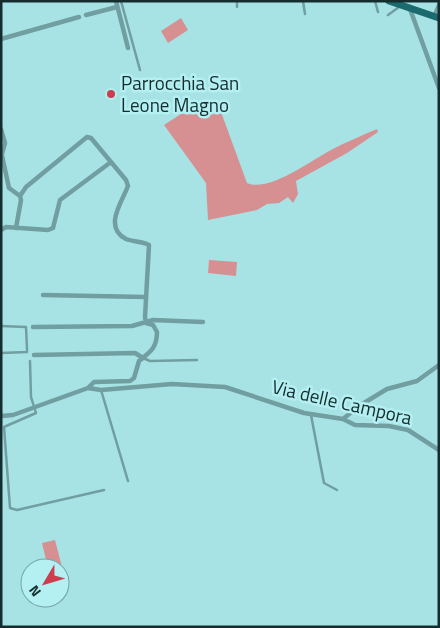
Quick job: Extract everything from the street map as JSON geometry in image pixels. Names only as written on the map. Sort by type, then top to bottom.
[{"type":"main road","points":[[389,1],[437,17]]},
{"type":"street","points":[[116,1],[128,48]]},
{"type":"street","points":[[437,17],[438,3]]},
{"type":"street","points":[[86,15],[117,7]]},
{"type":"street","points":[[410,9],[439,88]]},
{"type":"street","points":[[1,40],[79,17]]},
{"type":"street","points":[[1,129],[2,153],[8,188],[20,196]]},
{"type":"street","points":[[16,228],[20,196],[26,187],[87,137],[91,138],[126,180],[128,186],[116,210],[115,226],[118,234],[127,240],[148,245],[145,296],[146,323]]},
{"type":"street","points":[[1,230],[6,227],[48,230],[53,228],[60,200],[111,162]]},
{"type":"street","points":[[43,295],[145,296]]},
{"type":"street","points":[[33,327],[132,326],[153,320],[203,322]]},
{"type":"street","points":[[88,388],[94,382],[130,381],[134,378],[137,365],[143,358],[149,355],[157,338],[157,332],[152,325],[146,323]]},
{"type":"street","points":[[34,355],[135,353],[143,358]]},
{"type":"street","points":[[343,419],[358,406],[387,388],[416,381],[439,366]]},
{"type":"street","name":"Via delle Campora","points":[[1,416],[13,415],[88,388],[101,390],[172,384],[225,387],[247,392],[268,403],[311,414],[343,419],[355,425],[389,426],[408,430],[439,450]]},
{"type":"lane","points":[[121,1],[140,70]]},
{"type":"lane","points":[[237,1],[237,7]]},
{"type":"lane","points":[[303,1],[305,14]]},
{"type":"lane","points":[[375,1],[378,12]]},
{"type":"lane","points":[[388,15],[401,6]]},
{"type":"lane","points":[[1,326],[26,327],[28,349],[27,352],[1,353]]},
{"type":"lane","points":[[143,358],[150,361],[197,360]]},
{"type":"lane","points":[[30,361],[30,397],[36,413],[33,416],[4,427],[10,508],[17,510],[104,490]]},
{"type":"lane","points":[[101,390],[128,481]]},
{"type":"lane","points":[[311,414],[324,483],[337,490]]},
{"type":"shaded area","points":[[181,18],[188,30],[168,43],[161,31]]},
{"type":"shaded area","points":[[201,101],[217,101],[247,183],[256,185],[278,180],[342,144],[377,129],[378,132],[347,153],[296,181],[298,194],[293,203],[288,197],[279,203],[267,204],[257,210],[208,220],[206,183],[164,125]]},
{"type":"shaded area","points":[[209,260],[237,262],[236,276],[208,273]]},
{"type":"shaded area","points":[[55,540],[60,558],[46,558],[42,543]]},
{"type":"place","name":"Parrocchia San Leone Magno","points":[[111,94]]}]
